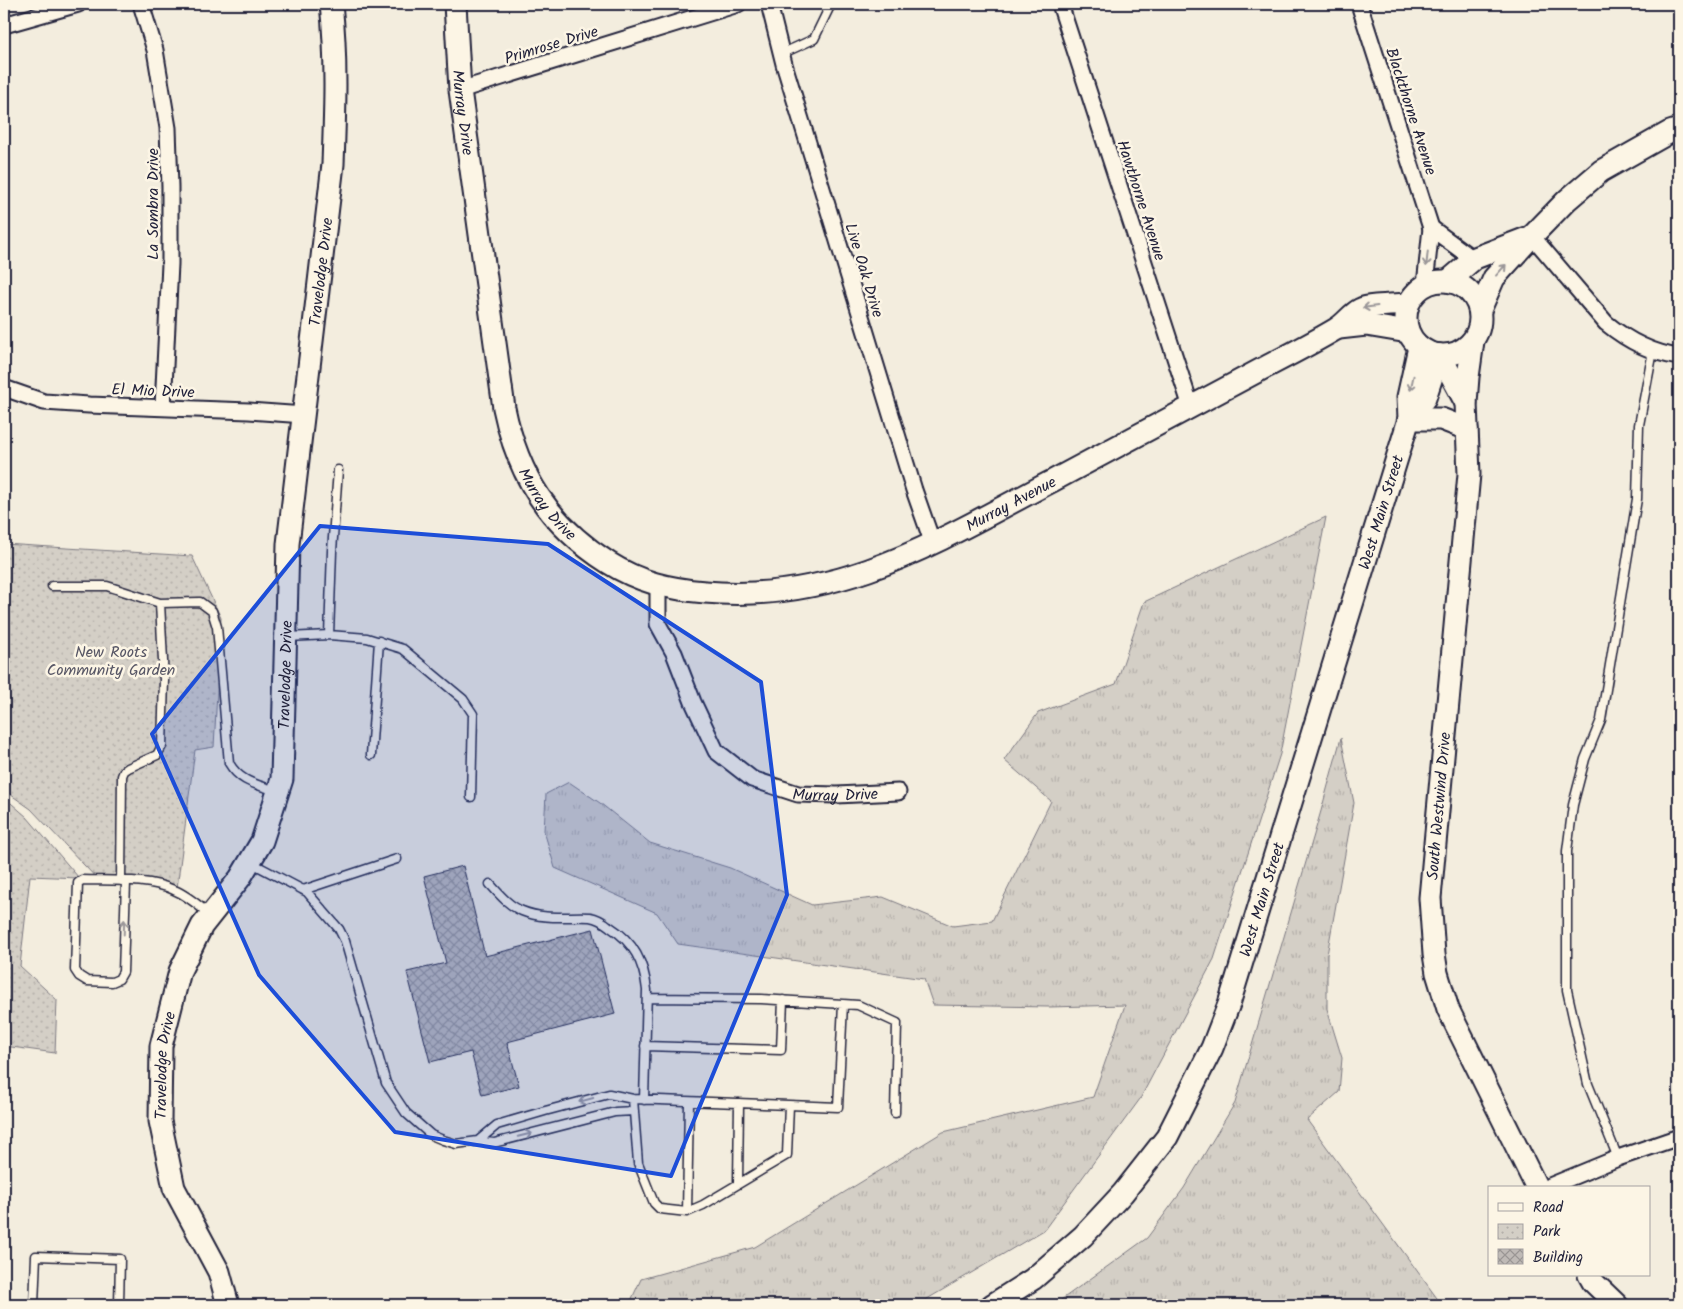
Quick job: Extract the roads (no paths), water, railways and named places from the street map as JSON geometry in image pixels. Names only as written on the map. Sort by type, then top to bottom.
[{"type":"street","points":[[4,25],[78,4]]},
{"type":"street","name":"La Sombra Drive","points":[[141,4],[155,50],[168,128],[170,264],[163,407]]},
{"type":"street","name":"Travelodge Drive","points":[[228,1305],[219,1272],[174,1188],[160,1121],[161,1046],[180,971],[202,926],[240,878],[262,841],[282,779],[288,544],[333,164],[335,75],[331,4]]},
{"type":"street","name":"Murray Drive","points":[[455,4],[460,90],[504,408],[515,450],[524,470],[539,496],[561,525],[578,541],[616,567],[658,586],[658,624],[674,653],[692,702],[716,751],[752,779],[798,794],[837,795],[898,792]]},
{"type":"street","name":"Primrose Drive","points":[[460,90],[738,4]]},
{"type":"street","name":"Live Oak Drive","points":[[770,4],[781,54],[914,490],[933,544]]},
{"type":"street","name":"Hawthorne Avenue","points":[[1060,4],[1191,407]]},
{"type":"street","name":"Blackthorne Avenue","points":[[1359,4],[1431,228],[1425,286]]},
{"type":"street","points":[[1480,310],[1494,278],[1567,200],[1601,171],[1670,132],[1679,129]]},
{"type":"street","points":[[1431,228],[1473,259]]},
{"type":"street","points":[[1448,281],[1473,259],[1532,236]]},
{"type":"street","points":[[1532,236],[1606,323],[1620,335],[1653,351],[1679,357]]},
{"type":"street","points":[[1414,339],[1406,316],[1408,304],[1414,294],[1436,281],[1448,281],[1463,286],[1474,296],[1480,310],[1480,326],[1473,341],[1458,352],[1440,355]]},
{"type":"street","name":"Murray Avenue","points":[[658,586],[688,591],[750,594],[794,590],[843,580],[873,570],[933,544],[1339,328],[1362,308],[1408,304]]},
{"type":"street","name":"Murray Avenue","points":[[1339,328],[1366,325],[1414,339],[1428,353],[1440,355]]},
{"type":"street","name":"West Main Street","points":[[992,1305],[1032,1279],[1084,1236],[1123,1193],[1167,1137],[1212,1048],[1229,1004],[1409,419],[1408,397],[1414,339]]},
{"type":"street","name":"South Westwind Drive","points":[[1473,341],[1466,403],[1469,474],[1430,898],[1431,934],[1437,973],[1448,1009],[1536,1186]]},
{"type":"street","name":"West Main Street","points":[[1409,419],[1426,398],[1440,355]]},
{"type":"street","name":"South Westwind Drive","points":[[1440,355],[1466,403]]},
{"type":"street","name":"El Mio Drive","points":[[4,388],[44,402],[304,415]]},
{"type":"street","points":[[1409,419],[1441,419],[1468,429]]},
{"type":"street","points":[[1550,1186],[1618,1158],[1679,1137]]},
{"type":"street","points":[[1589,1276],[1592,1282],[1617,1305]]},
{"type":"lane","points":[[781,54],[814,40],[831,4]]},
{"type":"lane","points":[[1618,1158],[1588,1084],[1567,990],[1567,851],[1573,805],[1585,759],[1601,720],[1637,499],[1640,425],[1653,351]]},
{"type":"lane","points":[[329,635],[332,552],[338,470]]},
{"type":"lane","points":[[52,586],[107,586],[160,603],[200,602],[212,611],[217,628],[229,763],[234,772],[242,779],[278,792]]},
{"type":"lane","points":[[160,603],[164,680],[162,746],[156,755],[128,768],[122,776],[123,882],[123,972],[119,979],[112,982],[87,981],[79,976],[75,970],[78,883],[82,880],[123,882],[143,882],[161,884],[176,890],[211,915]]},
{"type":"lane","points":[[286,637],[329,635],[367,638],[404,649],[463,699],[473,714],[471,797]]},
{"type":"lane","points":[[371,755],[379,641]]},
{"type":"lane","points":[[303,890],[397,859]]},
{"type":"lane","points":[[249,862],[307,892],[339,929],[345,941],[386,1083],[406,1113],[431,1135],[456,1144],[478,1141],[494,1143],[615,1112],[634,1111]]},
{"type":"lane","points":[[490,884],[508,903],[522,911],[560,918],[592,917],[620,933],[632,946],[639,957],[645,973],[647,998],[644,1100]]},
{"type":"lane","points":[[647,998],[782,1000],[858,1005],[898,1024],[895,1113]]},
{"type":"lane","points":[[645,1046],[781,1050],[782,1000]]},
{"type":"lane","points":[[478,1141],[497,1125],[609,1094],[644,1100],[838,1107],[843,1004]]},
{"type":"lane","points":[[633,1099],[638,1163],[654,1203],[660,1209],[687,1212],[787,1155],[789,1105]]},
{"type":"lane","points":[[687,1212],[689,1102]]},
{"type":"lane","points":[[738,1184],[739,1103]]},
{"type":"lane","points":[[34,1305],[36,1256],[120,1259],[119,1305]]},
{"type":"park label","name":"New Roots Community Garden","points":[[111,660]]}]
